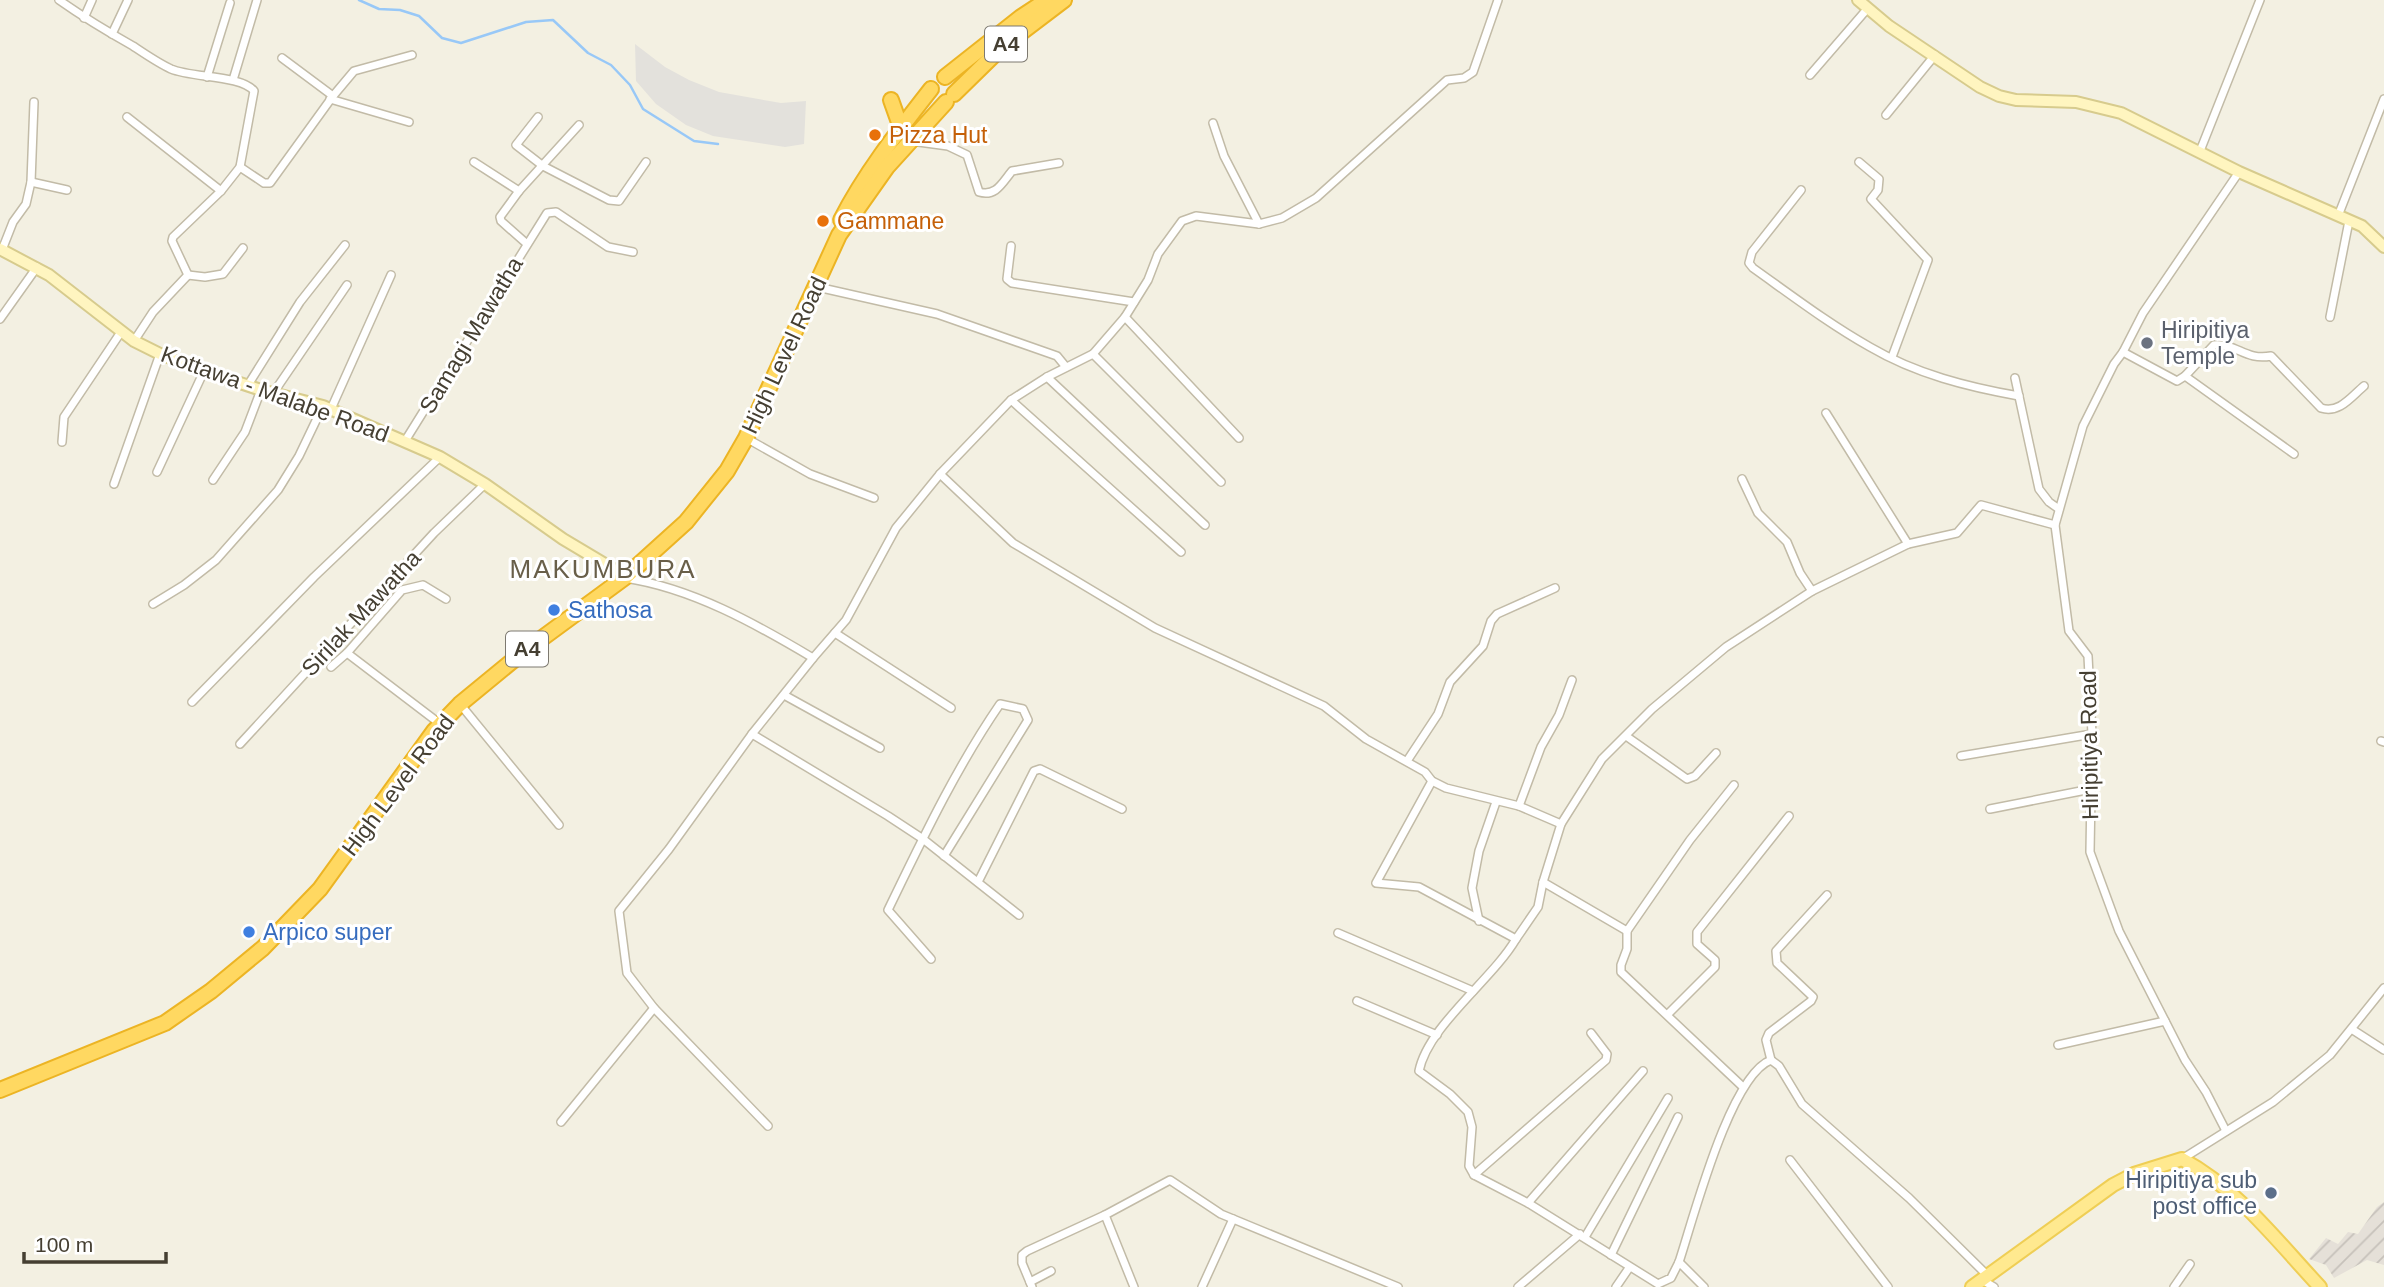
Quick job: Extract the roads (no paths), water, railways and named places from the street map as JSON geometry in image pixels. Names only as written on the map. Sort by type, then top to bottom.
[{"type":"highway","name":"A4","points":[[945,78],[1021,17],[1047,0]]},
{"type":"highway","name":"High Level Road","points":[[0,1083],[139,1028],[173,1011],[259,943],[318,886],[435,720],[519,648],[622,576],[681,518],[722,467],[741,435],[839,235],[887,167],[950,98],[1002,47],[1064,0]]},
{"type":"highway","points":[[945,78],[954,85],[950,98],[935,100],[931,89],[933,83],[945,78]]},
{"type":"highway","name":"High Level Road","points":[[0,1090],[165,1023],[211,991],[263,948],[318,886],[434,731],[460,704],[686,522],[727,471],[746,438],[851,200],[931,89]]},
{"type":"highway","points":[[891,100],[901,128]]},
{"type":"main road","points":[[1984,1282],[2113,1185],[2134,1174],[2182,1159],[2206,1172],[2234,1194],[2320,1287]]},
{"type":"street","points":[[59,0],[84,18],[171,69],[206,78],[233,80],[252,87],[254,91],[240,167],[221,191],[173,237],[172,241],[188,275]]},
{"type":"street","points":[[84,18],[92,0]]},
{"type":"street","points":[[112,34],[128,0]]},
{"type":"street","points":[[233,80],[257,0]]},
{"type":"street","points":[[768,1126],[654,1008],[627,972],[619,911],[669,849],[752,734],[846,620],[896,528],[940,474],[1011,400],[1047,377],[1093,354],[1125,317],[1148,280],[1158,254],[1182,221],[1196,216],[1259,224],[1283,218],[1316,198],[1447,80],[1464,78],[1474,72],[1498,0]]},
{"type":"street","points":[[1858,0],[1889,26],[1980,87],[1999,96],[2016,100],[2076,102],[2120,113],[2239,172],[2362,226],[2384,247]]},
{"type":"street","points":[[2200,151],[2260,0]]},
{"type":"street","points":[[206,78],[230,3]]},
{"type":"street","points":[[1810,75],[1868,8]]},
{"type":"street","points":[[240,167],[264,183],[270,183],[354,71],[412,55]]},
{"type":"street","points":[[1886,115],[1935,55]]},
{"type":"street","points":[[282,58],[332,98],[409,122]]},
{"type":"street","points":[[2337,216],[2384,99]]},
{"type":"street","points":[[1,250],[13,222],[26,204],[31,182],[34,102]]},
{"type":"street","points":[[127,117],[221,191]]},
{"type":"street","points":[[538,117],[516,145],[543,166],[609,201],[619,201],[646,162]]},
{"type":"street","points":[[1213,123],[1224,156],[1259,224]]},
{"type":"street","points":[[527,244],[501,221],[500,217],[519,191],[579,125]]},
{"type":"street","points":[[910,141],[948,146],[967,155],[979,192],[987,194],[995,192],[1012,171],[1059,163]]},
{"type":"street","points":[[474,162],[519,191]]},
{"type":"street","points":[[1859,162],[1879,179],[1878,190],[1871,199],[1928,260],[1892,357]]},
{"type":"street","name":"Hiripitiya Road","points":[[2226,1132],[2206,1092],[2185,1060],[2119,931],[2090,852],[2092,734],[2088,656],[2069,631],[2055,525],[2083,426],[2114,364],[2143,313],[2239,172]]},
{"type":"street","points":[[31,182],[67,190]]},
{"type":"street","points":[[1801,190],[1752,252],[1749,263],[1753,268],[1871,348],[1934,376],[1980,389],[2019,396]]},
{"type":"street","name":"Samagi Mawatha","points":[[405,441],[547,214],[556,212],[608,247],[633,252]]},
{"type":"street","points":[[2330,317],[2349,221]]},
{"type":"street","points":[[247,385],[300,302],[345,245]]},
{"type":"street","points":[[1012,246],[1007,279],[1012,284],[1134,302]]},
{"type":"street","points":[[188,275],[205,277],[223,274],[243,248]]},
{"type":"street","name":"Kottawa - Malabe Road","points":[[1,250],[37,267],[121,332],[160,354],[261,390],[327,408],[440,457],[622,576]]},
{"type":"street","points":[[0,318],[37,267]]},
{"type":"street","points":[[134,341],[153,312],[188,275]]},
{"type":"street","points":[[153,604],[184,585],[216,560],[278,490],[327,408],[391,275]]},
{"type":"street","points":[[274,392],[348,285]]},
{"type":"street","points":[[812,286],[937,313],[1057,356],[1066,367]]},
{"type":"street","points":[[1125,317],[1239,438]]},
{"type":"street","points":[[62,443],[64,417],[121,332]]},
{"type":"street","points":[[2123,352],[2177,381],[2214,345],[2224,344],[2257,359],[2271,356],[2321,408],[2329,410],[2336,410],[2364,386]]},
{"type":"street","points":[[114,484],[160,354]]},
{"type":"street","points":[[1093,354],[1221,482]]},
{"type":"street","points":[[157,472],[204,371]]},
{"type":"street","points":[[2185,376],[2294,454]]},
{"type":"street","points":[[1047,377],[1205,525]]},
{"type":"street","points":[[2015,378],[2039,489],[2049,502],[2059,509]]},
{"type":"street","points":[[213,480],[245,432],[261,390]]},
{"type":"street","points":[[1011,400],[1181,552]]},
{"type":"street","points":[[1826,413],[1908,544]]},
{"type":"street","points":[[746,438],[810,474],[874,498]]},
{"type":"street","points":[[192,702],[314,577],[440,457]]},
{"type":"street","points":[[940,474],[1013,543],[1155,628],[1324,706],[1366,739],[1425,772],[1432,781],[1446,788],[1519,806],[1561,824]]},
{"type":"street","points":[[1742,479],[1758,513],[1787,542],[1800,573],[1812,591]]},
{"type":"street","name":"Sirilak Mawatha","points":[[240,744],[434,533],[485,484]]},
{"type":"street","points":[[1771,1060],[1763,1063],[1743,1087],[1716,1147],[1679,1262],[1671,1278],[1658,1284],[1528,1203],[1474,1175],[1469,1166],[1472,1127],[1468,1112],[1450,1094],[1419,1071],[1422,1056],[1437,1035],[1473,991],[1506,957],[1538,907],[1561,824],[1602,759],[1652,709],[1726,647],[1812,591],[1908,544],[1957,533],[1981,505],[2055,525]]},
{"type":"street","points":[[622,576],[667,588],[722,609],[813,658]]},
{"type":"street","points":[[331,667],[347,653],[402,590],[423,585],[446,599]]},
{"type":"street","points":[[1407,761],[1438,714],[1450,682],[1483,646],[1491,621],[1497,614],[1555,588]]},
{"type":"street","points":[[835,633],[951,708]]},
{"type":"street","points":[[347,653],[435,720]]},
{"type":"street","points":[[1519,806],[1541,747],[1559,715],[1573,680]]},
{"type":"street","points":[[784,695],[880,748]]},
{"type":"street","points":[[460,704],[559,825]]},
{"type":"street","points":[[931,959],[888,910],[980,733],[1000,704],[1023,709],[1028,720],[944,856]]},
{"type":"street","points":[[752,734],[923,839],[1019,915]]},
{"type":"street","points":[[1961,755],[2092,734]]},
{"type":"street","points":[[1626,736],[1687,779],[1695,776],[1716,753]]},
{"type":"street","points":[[978,882],[1034,771],[1040,769],[1122,809]]},
{"type":"street","points":[[1432,781],[1376,883],[1419,887],[1516,939]]},
{"type":"street","points":[[1734,785],[1690,840],[1627,931],[1627,950],[1621,972],[1743,1087]]},
{"type":"street","points":[[1990,809],[2091,789]]},
{"type":"street","points":[[1479,921],[1472,888],[1479,851],[1496,802]]},
{"type":"street","points":[[1668,1014],[1715,967],[1715,960],[1697,944],[1697,932],[1789,816]]},
{"type":"street","points":[[1543,882],[1627,931]]},
{"type":"street","points":[[1827,895],[1776,951],[1777,963],[1813,996],[1769,1032],[1766,1040],[1771,1060],[1779,1066],[1802,1104],[1909,1198],[1984,1282]]},
{"type":"street","points":[[1338,933],[1473,991]]},
{"type":"street","points":[[2182,1159],[2273,1101],[2330,1055],[2353,1030],[2384,988]]},
{"type":"street","points":[[1357,1001],[1437,1035]]},
{"type":"street","points":[[561,1122],[654,1008]]},
{"type":"street","points":[[2058,1045],[2165,1021]]},
{"type":"street","points":[[2353,1030],[2384,1050]]},
{"type":"street","points":[[1474,1175],[1606,1060],[1606,1054],[1591,1033]]},
{"type":"street","points":[[1528,1203],[1643,1071]]},
{"type":"street","points":[[1518,1287],[1582,1235],[1668,1098]]},
{"type":"street","points":[[1611,1255],[1678,1117]]},
{"type":"street","points":[[1790,1160],[1888,1287]]},
{"type":"street","points":[[1051,1271],[1031,1284],[1022,1263],[1022,1255],[1170,1180],[1220,1214],[1398,1287]]},
{"type":"street","points":[[1105,1215],[1134,1287]]},
{"type":"street","points":[[1202,1287],[1233,1219]]},
{"type":"street","points":[[1679,1262],[1704,1287]]},
{"type":"street","points":[[2174,1287],[2189,1264]]},
{"type":"street","points":[[1616,1287],[1629,1268]]},
{"type":"waterway","points":[[359,0],[379,9],[400,10],[419,16],[442,38],[461,43],[526,22],[553,20],[588,53],[611,65],[630,85],[643,109],[694,141],[718,144]]},
{"type":"place","name":"Pizza Hut","points":[[875,135]]},
{"type":"place","name":"Gammane","points":[[823,221]]},
{"type":"place","name":"Hiripitiya Temple","points":[[2147,343]]},
{"type":"place","name":"Sathosa","points":[[554,610]]},
{"type":"place","name":"Arpico super","points":[[249,932]]},
{"type":"place","name":"Hiripitiya sub post office","points":[[2271,1193]]},
{"type":"district","name":"MAKUMBURA","points":[[603,569]]}]
